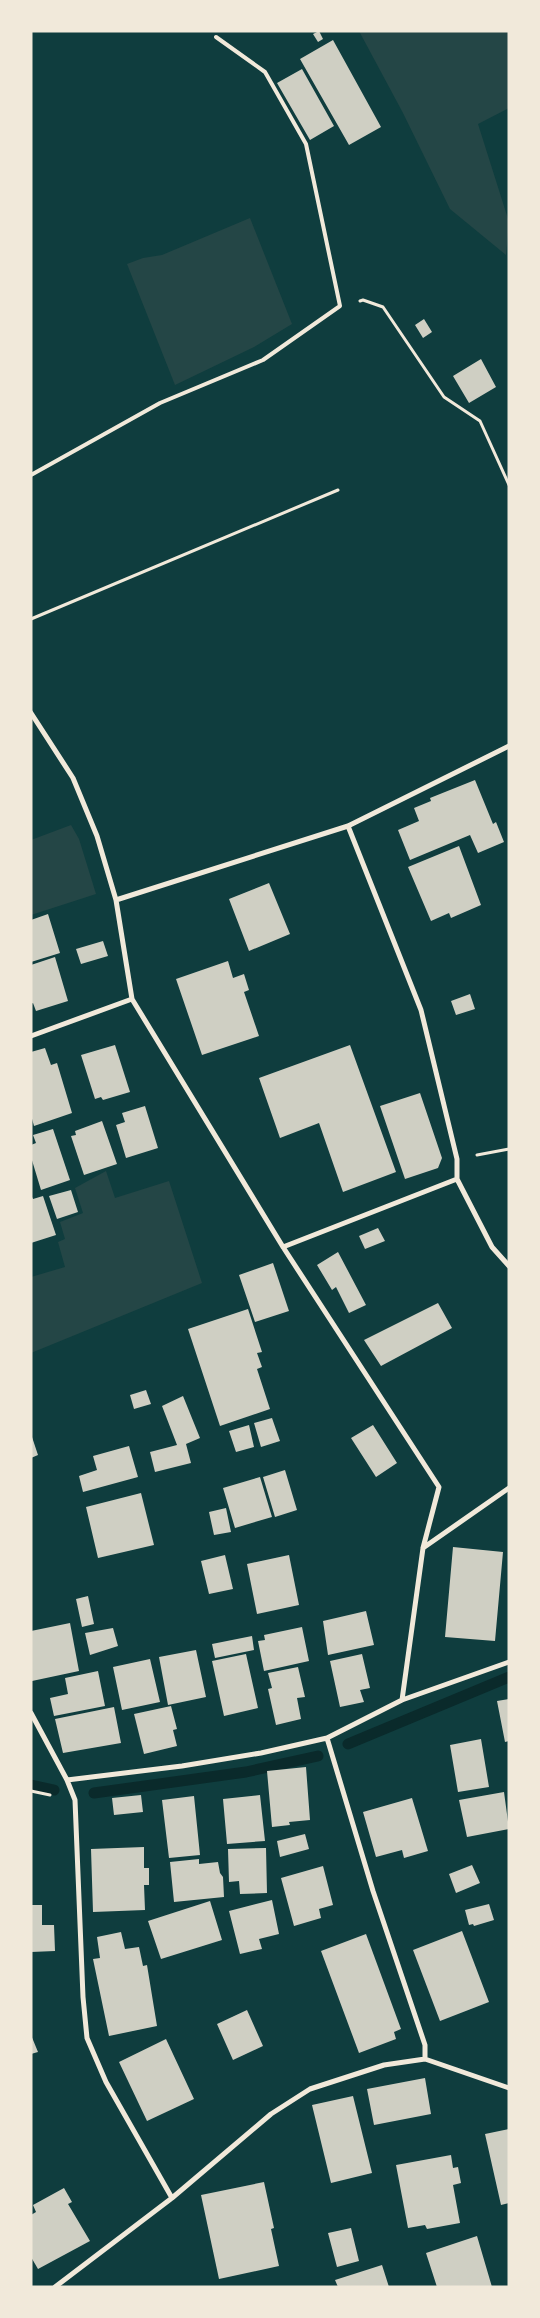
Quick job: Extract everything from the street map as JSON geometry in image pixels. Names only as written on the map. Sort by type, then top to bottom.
[{"type":"street","points":[[31,713],[73,778],[97,836],[116,900],[132,999],[283,1247],[439,1487],[422,1548],[402,1700]]},
{"type":"street","points":[[116,900],[348,826],[509,746]]},
{"type":"street","points":[[348,826],[421,1010],[457,1159],[457,1179],[492,1247],[509,1266]]},
{"type":"street","points":[[31,1036],[132,999]]},
{"type":"street","points":[[283,1247],[457,1179]]},
{"type":"street","points":[[422,1548],[509,1488]]},
{"type":"street","points":[[67,1780],[182,1766],[261,1753],[327,1738],[402,1700],[509,1662]]},
{"type":"street","points":[[31,1713],[67,1780],[75,1800],[83,1997],[87,2038],[106,2082],[172,2198]]},
{"type":"street","points":[[327,1738],[374,1891],[425,2045],[425,2059]]},
{"type":"street","points":[[55,2287],[172,2198],[271,2114],[310,2089],[384,2065],[425,2059],[509,2088]]},
{"type":"lane","points":[[31,475],[160,403],[263,360],[340,306],[306,144],[265,72],[216,37]]},
{"type":"path","points":[[340,306],[363,300],[383,307],[444,397],[480,421],[509,485]]},
{"type":"path","points":[[31,619],[338,490]]},
{"type":"path","points":[[457,1159],[509,1148]]},
{"type":"shaded area","points":[[359,31],[509,31],[509,108],[478,124],[509,222],[506,255],[450,209],[403,113]]},
{"type":"shaded area","points":[[250,218],[292,324],[254,347],[175,385],[127,264],[143,258],[162,255]]},
{"type":"shaded area","points":[[71,825],[79,839],[96,894],[31,915],[31,840]]},
{"type":"shaded area","points":[[106,1171],[115,1198],[169,1181],[202,1283],[31,1353],[31,1277],[65,1267],[58,1242],[65,1239],[60,1222],[83,1213],[75,1188]]},
{"type":"building","points":[[319,31],[323,39],[318,42],[313,34]]},
{"type":"building","points":[[333,40],[381,127],[349,145],[300,59]]},
{"type":"building","points":[[302,69],[334,126],[310,140],[277,83]]},
{"type":"building","points":[[424,319],[432,332],[423,338],[415,325]]},
{"type":"building","points":[[481,359],[496,387],[469,403],[453,376]]},
{"type":"building","points":[[475,780],[493,824],[496,822],[504,842],[478,853],[470,835],[410,860],[398,830],[419,821],[414,808],[431,801],[430,798]]},
{"type":"building","points":[[459,846],[481,905],[451,918],[449,913],[431,921],[408,867]]},
{"type":"building","points":[[269,883],[290,934],[249,951],[229,899]]},
{"type":"building","points":[[48,914],[60,953],[31,962],[31,920]]},
{"type":"building","points":[[103,941],[108,956],[81,964],[76,949]]},
{"type":"building","points":[[55,957],[68,1001],[36,1011],[33,1003],[31,1004],[31,965]]},
{"type":"building","points":[[228,961],[233,978],[244,974],[249,990],[244,992],[259,1036],[202,1055],[176,979]]},
{"type":"building","points":[[470,994],[475,1009],[456,1015],[451,1001]]},
{"type":"building","points":[[115,1045],[130,1092],[103,1100],[101,1097],[95,1099],[81,1055]]},
{"type":"building","points":[[350,1045],[396,1172],[343,1192],[319,1123],[280,1138],[259,1078]]},
{"type":"building","points":[[45,1048],[51,1065],[57,1063],[72,1113],[34,1126],[31,1115],[31,1052]]},
{"type":"building","points":[[420,1093],[442,1158],[438,1168],[405,1179],[380,1106]]},
{"type":"building","points":[[145,1106],[158,1148],[126,1158],[116,1125],[125,1122],[122,1113]]},
{"type":"building","points":[[102,1121],[117,1164],[84,1175],[71,1136],[76,1135],[75,1131]]},
{"type":"building","points":[[53,1129],[70,1180],[41,1190],[31,1157],[31,1145],[36,1143],[33,1135]]},
{"type":"building","points":[[71,1190],[78,1212],[57,1219],[49,1196]]},
{"type":"building","points":[[31,1195],[33,1199],[43,1196],[56,1235],[31,1243]]},
{"type":"building","points":[[378,1228],[385,1241],[365,1249],[359,1236]]},
{"type":"building","points":[[338,1252],[366,1305],[349,1313],[336,1287],[332,1290],[317,1265]]},
{"type":"building","points":[[273,1263],[289,1311],[255,1322],[239,1275]]},
{"type":"building","points":[[438,1303],[452,1328],[381,1366],[364,1340]]},
{"type":"building","points":[[248,1309],[262,1352],[257,1353],[262,1367],[257,1369],[270,1409],[220,1426],[188,1329]]},
{"type":"building","points":[[146,1390],[151,1404],[134,1409],[130,1395]]},
{"type":"building","points":[[183,1396],[200,1438],[186,1444],[191,1463],[155,1472],[150,1452],[177,1445],[162,1406]]},
{"type":"building","points":[[272,1418],[280,1441],[261,1447],[254,1423]]},
{"type":"building","points":[[249,1425],[254,1447],[236,1452],[229,1431]]},
{"type":"building","points":[[373,1425],[397,1463],[376,1477],[351,1438]]},
{"type":"building","points":[[31,1434],[38,1455],[31,1458]]},
{"type":"building","points":[[129,1446],[138,1477],[83,1492],[79,1476],[97,1470],[93,1456]]},
{"type":"building","points":[[285,1470],[297,1510],[275,1517],[263,1477]]},
{"type":"building","points":[[260,1477],[272,1517],[235,1528],[223,1488]]},
{"type":"building","points":[[141,1493],[154,1545],[98,1558],[86,1507]]},
{"type":"building","points":[[226,1508],[231,1532],[214,1535],[209,1512]]},
{"type":"building","points":[[453,1547],[503,1552],[495,1641],[445,1637]]},
{"type":"building","points":[[225,1555],[233,1589],[209,1594],[201,1561]]},
{"type":"building","points":[[289,1555],[299,1605],[257,1614],[247,1564]]},
{"type":"building","points":[[88,1596],[94,1624],[82,1627],[76,1599]]},
{"type":"building","points":[[366,1611],[374,1645],[328,1655],[323,1621]]},
{"type":"building","points":[[70,1623],[79,1671],[32,1681],[31,1631]]},
{"type":"building","points":[[302,1627],[309,1661],[264,1671],[258,1641],[265,1640],[264,1635]]},
{"type":"building","points":[[113,1628],[118,1646],[90,1655],[85,1633]]},
{"type":"building","points":[[252,1636],[254,1650],[215,1658],[212,1644]]},
{"type":"building","points":[[196,1650],[206,1697],[168,1705],[159,1657]]},
{"type":"building","points":[[246,1654],[258,1708],[224,1716],[212,1661]]},
{"type":"building","points":[[362,1654],[370,1688],[360,1690],[364,1702],[340,1707],[330,1661]]},
{"type":"building","points":[[150,1659],[160,1702],[122,1710],[113,1667]]},
{"type":"building","points":[[298,1667],[305,1697],[297,1698],[301,1719],[276,1725],[268,1689],[272,1688],[268,1673]]},
{"type":"building","points":[[98,1671],[105,1706],[54,1716],[50,1698],[68,1694],[65,1678]]},
{"type":"building","points":[[509,1699],[509,1741],[505,1742],[497,1701]]},
{"type":"building","points":[[171,1706],[177,1729],[173,1730],[177,1746],[144,1754],[134,1714]]},
{"type":"building","points":[[114,1707],[121,1743],[63,1753],[55,1719]]},
{"type":"building","points":[[481,1739],[489,1787],[458,1792],[450,1745]]},
{"type":"building","points":[[306,1767],[310,1820],[289,1822],[290,1825],[272,1827],[267,1771]]},
{"type":"building","points":[[504,1792],[509,1829],[467,1837],[459,1800]]},
{"type":"building","points":[[141,1795],[143,1812],[114,1815],[112,1798]]},
{"type":"building","points":[[260,1795],[265,1841],[227,1844],[223,1799]]},
{"type":"building","points":[[194,1796],[200,1855],[169,1858],[162,1800]]},
{"type":"building","points":[[412,1798],[428,1851],[404,1858],[402,1850],[376,1857],[363,1812]]},
{"type":"building","points":[[305,1834],[309,1849],[280,1857],[277,1841]]},
{"type":"building","points":[[144,1847],[144,1868],[149,1868],[149,1885],[144,1885],[145,1910],[93,1912],[91,1849]]},
{"type":"building","points":[[266,1848],[267,1893],[240,1894],[239,1881],[229,1882],[228,1849]]},
{"type":"building","points":[[199,1859],[199,1864],[218,1862],[220,1873],[223,1877],[224,1897],[174,1902],[170,1862]]},
{"type":"building","points":[[472,1865],[480,1883],[456,1893],[449,1874]]},
{"type":"building","points":[[323,1866],[333,1905],[319,1909],[321,1918],[294,1926],[281,1878]]},
{"type":"building","points":[[272,1900],[279,1934],[259,1939],[262,1949],[240,1954],[229,1911]]},
{"type":"building","points":[[210,1901],[222,1940],[161,1959],[148,1921]]},
{"type":"building","points":[[489,1904],[494,1920],[474,1926],[473,1924],[469,1925],[465,1910]]},
{"type":"building","points":[[31,1905],[42,1905],[42,1925],[54,1925],[55,1951],[31,1952]]},
{"type":"building","points":[[462,1931],[489,2002],[440,2021],[413,1950]]},
{"type":"building","points":[[121,1932],[125,1949],[139,1947],[143,1966],[147,1965],[157,2026],[109,2036],[93,1959],[100,1958],[97,1937]]},
{"type":"building","points":[[366,1934],[401,2029],[394,2032],[396,2039],[359,2053],[321,1951]]},
{"type":"building","points":[[247,2010],[263,2046],[233,2060],[217,2024]]},
{"type":"building","points":[[31,2035],[38,2052],[31,2054]]},
{"type":"building","points":[[166,2039],[194,2099],[147,2121],[119,2062]]},
{"type":"building","points":[[425,2078],[431,2114],[374,2125],[367,2089]]},
{"type":"building","points":[[353,2096],[372,2173],[331,2183],[312,2105]]},
{"type":"building","points":[[509,2129],[509,2203],[501,2205],[485,2134]]},
{"type":"building","points":[[451,2155],[453,2168],[458,2167],[461,2183],[453,2185],[460,2223],[427,2229],[425,2225],[408,2228],[396,2165]]},
{"type":"building","points":[[264,2182],[274,2228],[271,2229],[279,2266],[219,2279],[201,2195]]},
{"type":"building","points":[[64,2188],[72,2202],[68,2204],[90,2241],[38,2269],[31,2257],[31,2215],[36,2212],[33,2205]]},
{"type":"building","points":[[351,2228],[359,2261],[337,2267],[328,2233]]},
{"type":"building","points":[[477,2236],[492,2287],[437,2287],[426,2253]]},
{"type":"building","points":[[382,2265],[389,2287],[338,2287],[335,2280]]},
{"type":"waterway","points":[[348,1744],[509,1677]]},
{"type":"waterway","points":[[94,1793],[246,1772],[318,1756]]},
{"type":"waterway","points":[[31,1785],[54,1790]]}]
